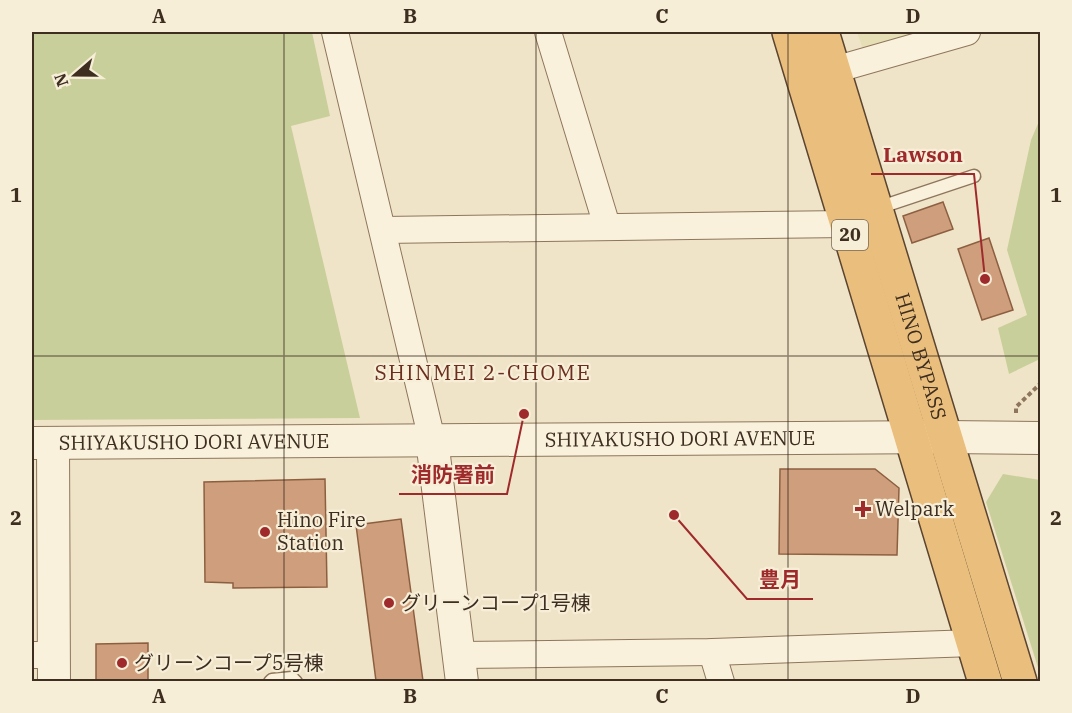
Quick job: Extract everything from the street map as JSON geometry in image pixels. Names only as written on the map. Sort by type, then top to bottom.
[{"type":"highway","name":"HINO BYPASS","points":[[789,32],[986,681]]},
{"type":"highway","name":"HINO BYPASS","points":[[822,32],[1020,681]]},
{"type":"street","points":[[335,32],[432,440],[461,668],[712,652],[974,643]]},
{"type":"street","points":[[549,32],[607,226]]},
{"type":"street","points":[[834,70],[967,32]]},
{"type":"street","points":[[383,230],[847,224]]},
{"type":"street","name":"SHIYAKUSHO DORI AVENUE","points":[[42,443],[1041,438]]},
{"type":"street","points":[[42,443],[47,664]]},
{"type":"street","points":[[712,652],[721,681]]},
{"type":"lane","points":[[876,209],[974,176]]},
{"type":"lane","points":[[270,681],[292,678],[296,681]]},
{"type":"shaded area","points":[[857,32],[937,32],[864,52]]},
{"type":"green space","points":[[32,32],[312,32],[330,116],[291,126],[360,418],[32,420]]},
{"type":"green space","points":[[1040,119],[1040,359],[1009,374],[998,328],[1027,315],[1007,250],[1031,140]]},
{"type":"green space","points":[[1003,474],[1040,480],[1040,674],[986,502]]},
{"type":"building","points":[[943,202],[953,229],[912,243],[903,216]]},
{"type":"building","points":[[989,238],[1013,310],[982,320],[958,249]]},
{"type":"building","points":[[780,469],[875,469],[899,488],[897,555],[779,554]]},
{"type":"building","name":"Hino Fire Station","points":[[325,479],[327,587],[233,588],[233,583],[205,582],[204,482]]},
{"type":"building","name":"グリーンコープ1号棟","points":[[401,519],[423,681],[376,681],[356,525]]},
{"type":"building","name":"グリーンコープ5号棟","points":[[148,643],[148,681],[96,681],[96,644]]},
{"type":"place","name":"Lawson","points":[[985,279]]},
{"type":"place","name":"消防署前","points":[[524,414]]},
{"type":"place","name":"Welpark","points":[[863,509]]},
{"type":"place","name":"豊月","points":[[674,515]]},
{"type":"place","name":"Hino Fire Station","points":[[265,532]]},
{"type":"place","name":"グリーンコープ1号棟","points":[[389,603]]},
{"type":"place","name":"グリーンコープ5号棟","points":[[122,663]]},
{"type":"district","name":"SHINMEI 2-CHOME","points":[[483,373]]}]
